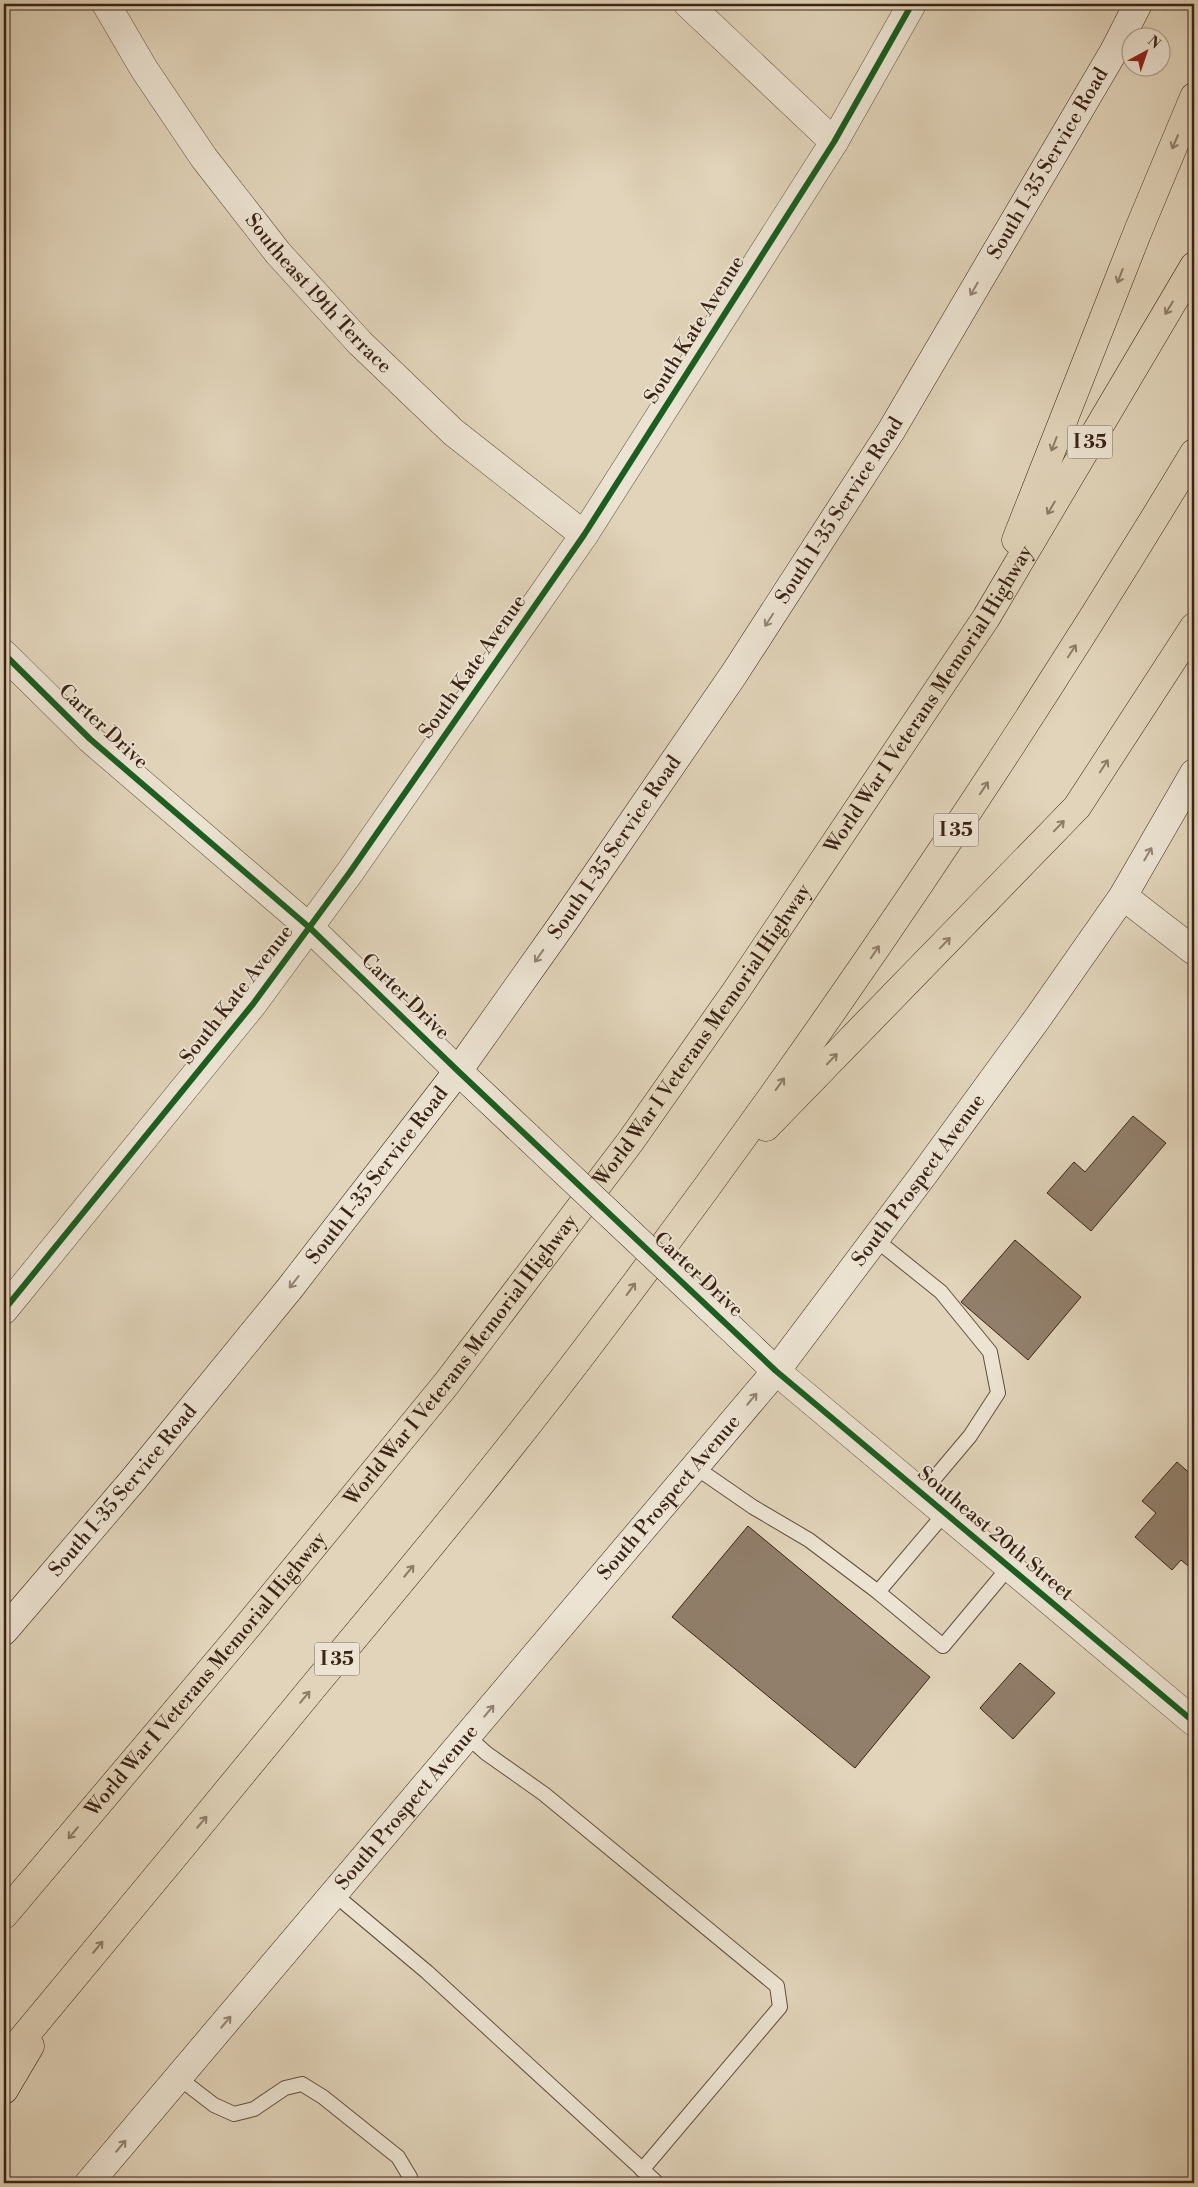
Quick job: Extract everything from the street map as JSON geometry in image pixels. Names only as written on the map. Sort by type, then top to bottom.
[{"type":"highway","points":[[986,618],[1138,231],[1194,97]]},
{"type":"highway","name":"World War I Veterans Memorial Highway","points":[[4,1915],[242,1633],[447,1383],[630,1142],[742,984],[986,618],[1194,266]]},
{"type":"highway","name":"I 35","points":[[4,2061],[481,1484],[602,1329],[701,1195],[868,962],[989,781],[1122,572],[1194,453]]},
{"type":"highway","points":[[701,1195],[1077,807],[1194,627]]},
{"type":"highway","points":[[4,2090],[67,1985]]},
{"type":"street","name":"Southeast 19th Terrace","points":[[106,4],[144,69],[199,150],[284,260],[360,343],[453,432],[584,535]]},
{"type":"street","points":[[688,4],[834,142]]},
{"type":"street","name":"South Kate Avenue","points":[[5,1307],[253,1004],[310,928],[584,535],[834,142],[912,4]]},
{"type":"street","name":"South I-35 Service Road","points":[[4,1631],[134,1479],[290,1288],[458,1071],[734,674],[891,431],[1114,50],[1138,4]]},
{"type":"street","name":"Carter Drive","points":[[4,654],[90,739],[310,928],[458,1071],[776,1371]]},
{"type":"street","name":"South Prospect Avenue","points":[[89,2183],[776,1371],[1037,1019],[1123,896],[1194,773]]},
{"type":"street","points":[[1123,896],[1194,951]]},
{"type":"street","name":"Southeast 20th Street","points":[[776,1371],[1194,1722]]},
{"type":"lane","points":[[875,1239],[941,1292],[990,1352],[998,1393],[970,1436],[922,1493]]},
{"type":"lane","points":[[695,1467],[753,1507],[809,1540],[878,1592],[943,1646],[1009,1567]]},
{"type":"lane","points":[[878,1592],[945,1513]]},
{"type":"lane","points":[[467,1736],[486,1754],[544,1794],[777,1986],[780,2007],[642,2170]]},
{"type":"lane","points":[[334,1894],[427,1972],[657,2183]]},
{"type":"lane","points":[[179,2078],[214,2105],[234,2114],[254,2108],[285,2088],[302,2084],[322,2097],[398,2157],[410,2177],[411,2183]]},
{"type":"building","points":[[1133,1116],[1166,1143],[1091,1231],[1047,1193],[1074,1162],[1085,1172]]},
{"type":"building","points":[[1015,1240],[1081,1297],[1028,1360],[961,1302]]},
{"type":"building","points":[[1177,1462],[1194,1477],[1194,1571],[1181,1560],[1172,1570],[1135,1537],[1156,1513],[1142,1501]]},
{"type":"building","points":[[748,1526],[930,1677],[855,1768],[672,1617]]},
{"type":"building","points":[[1020,1663],[1055,1693],[1013,1739],[980,1708]]},
{"type":"cycle path","points":[[4,1310],[253,1004],[350,872],[584,535],[834,142],[912,4]]},
{"type":"cycle path","points":[[4,654],[90,739],[310,928],[458,1071],[776,1371],[1194,1722]]}]
